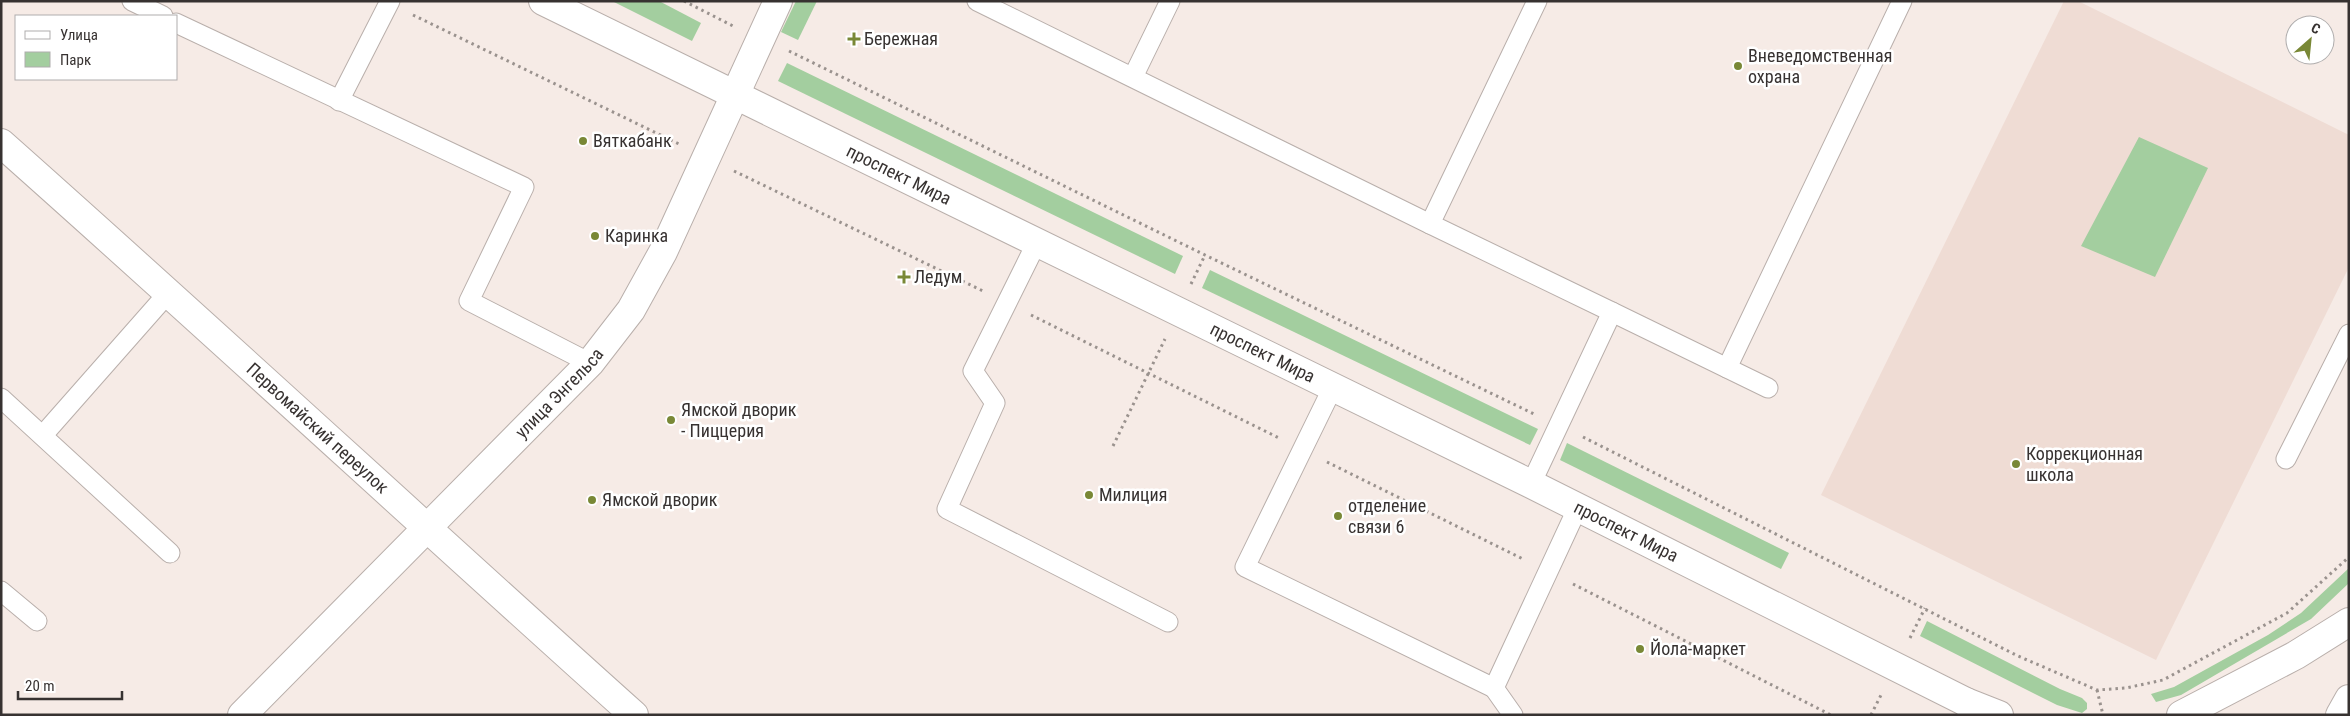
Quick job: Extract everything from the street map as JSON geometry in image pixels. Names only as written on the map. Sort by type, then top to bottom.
[{"type":"street","name":"проспект Мира","points":[[543,1],[1578,507],[1971,708],[1998,715]]},
{"type":"street","name":"улица Энгельса","points":[[242,715],[590,363],[631,310],[663,252],[708,158],[778,1]]},
{"type":"street","name":"Первомайский переулок","points":[[1,143],[169,292],[427,529],[634,715]]},
{"type":"street","points":[[2181,715],[2287,660],[2349,622]]},
{"type":"street","points":[[2340,715],[2349,699]]},
{"type":"lane","points":[[132,1],[161,15]]},
{"type":"lane","points":[[1133,77],[1170,1]]},
{"type":"lane","points":[[1430,224],[1537,1]]},
{"type":"lane","points":[[1727,368],[1902,1]]},
{"type":"lane","points":[[339,101],[389,2]]},
{"type":"lane","points":[[978,2],[1768,388]]},
{"type":"lane","points":[[178,24],[524,187],[469,301],[590,363]]},
{"type":"lane","points":[[1037,242],[973,371],[995,403],[946,509],[1168,622]]},
{"type":"lane","points":[[43,435],[169,292]]},
{"type":"lane","points":[[1531,484],[1612,312]]},
{"type":"lane","points":[[2286,459],[2349,334]]},
{"type":"lane","points":[[1333,387],[1245,567],[1494,688],[1513,715]]},
{"type":"lane","points":[[1,398],[170,553]]},
{"type":"lane","points":[[1494,688],[1578,507]]},
{"type":"lane","points":[[1,591],[37,622]]},
{"type":"path","points":[[684,1],[761,37]]},
{"type":"path","points":[[389,2],[1006,302],[1549,571],[1831,715]]},
{"type":"path","points":[[1113,446],[1205,255]]},
{"type":"path","points":[[2097,690],[2103,715]]},
{"type":"shaded area","points":[[2064,1],[2078,1],[2349,135],[2349,267],[2156,660],[1821,495]]},
{"type":"green space","points":[[612,1],[659,1],[701,23],[692,41]]},
{"type":"green space","points":[[796,1],[817,1],[798,40],[781,32]]},
{"type":"green space","points":[[787,63],[1183,256],[1175,274],[778,81]]},
{"type":"green space","points":[[2139,137],[2208,168],[2155,277],[2081,246]]},
{"type":"green space","points":[[1210,270],[1538,429],[1530,445],[1202,288]]},
{"type":"green space","points":[[1567,443],[1789,553],[1781,569],[1560,460]]},
{"type":"green space","points":[[2349,568],[2349,583],[2311,619],[2181,695],[2156,702],[2151,694],[2174,687],[2268,635],[2301,613]]},
{"type":"green space","points":[[1927,621],[2060,689],[2082,698],[2087,703],[2087,709],[2082,713],[2057,705],[1920,636]]},
{"type":"place","name":"Бережная","points":[[854,39]]},
{"type":"place","name":"Вневедомственная охрана","points":[[1738,66]]},
{"type":"place","name":"Вяткабанк","points":[[583,141]]},
{"type":"place","name":"Каринка","points":[[595,236]]},
{"type":"place","name":"Ледум","points":[[904,277]]},
{"type":"place","name":"Ямской дворик - Пиццерия","points":[[671,420]]},
{"type":"place","name":"Коррекционная школа","points":[[2016,464]]},
{"type":"place","name":"Милиция","points":[[1089,495]]},
{"type":"place","name":"Ямской дворик","points":[[592,500]]},
{"type":"place","name":"отделение связи 6","points":[[1338,516]]},
{"type":"place","name":"Йола-маркет","points":[[1640,649]]}]
